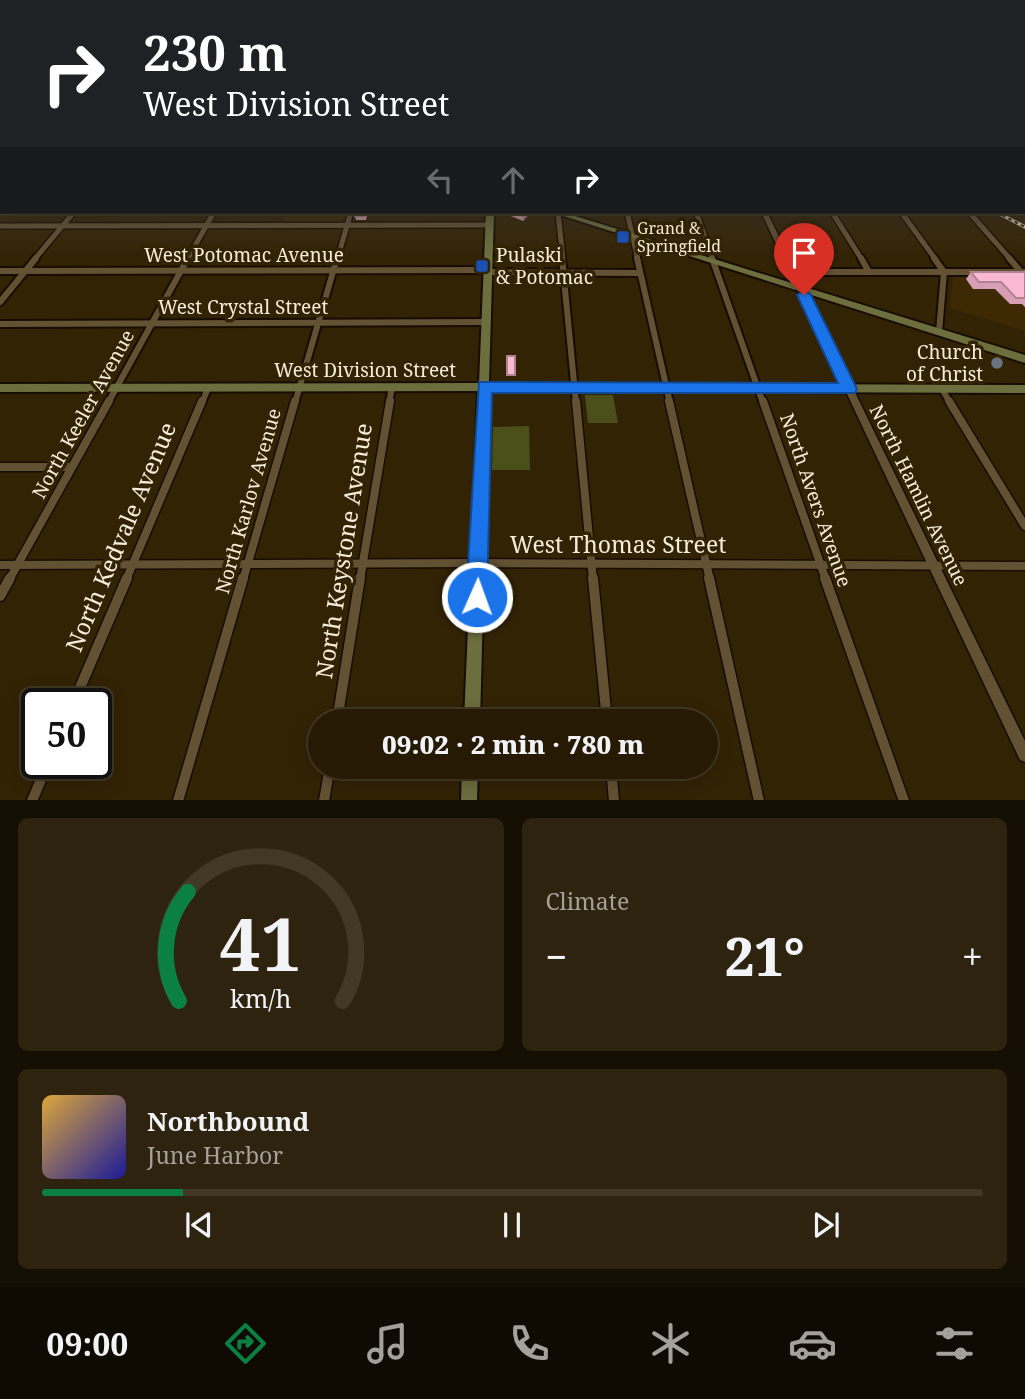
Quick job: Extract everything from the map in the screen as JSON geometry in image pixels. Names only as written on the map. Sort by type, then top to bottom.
[{"type":"main road","points":[[472,709],[490,214]]},
{"type":"main road","points":[[563,214],[1025,359]]},
{"type":"main road","name":"West Division Street","points":[[0,388],[1025,389]]},
{"type":"main road","points":[[469,800],[470,779]]},
{"type":"street","points":[[0,302],[72,214]]},
{"type":"street","name":"North Keeler Avenue","points":[[0,596],[213,214]]},
{"type":"street","name":"North Karlov Avenue","points":[[178,800],[350,214]]},
{"type":"street","points":[[557,214],[606,709]]},
{"type":"street","points":[[627,214],[759,800]]},
{"type":"street","name":"North Avers Avenue","points":[[697,214],[904,800]]},
{"type":"street","name":"North Hamlin Avenue","points":[[765,214],[1025,755]]},
{"type":"street","points":[[833,214],[869,272]]},
{"type":"street","points":[[902,214],[944,272],[939,332]]},
{"type":"street","points":[[971,214],[1024,273]]},
{"type":"street","points":[[0,226],[489,225]]},
{"type":"street","name":"West Potomac Avenue","points":[[0,271],[640,273]]},
{"type":"street","points":[[793,272],[1024,273]]},
{"type":"street","name":"West Crystal Street","points":[[0,324],[486,322]]},
{"type":"street","name":"North Keystone Avenue","points":[[339,709],[392,387]]},
{"type":"street","name":"North Kedvale Avenue","points":[[80,688],[208,388]]},
{"type":"street","points":[[942,389],[1025,526]]},
{"type":"street","points":[[0,467],[71,467]]},
{"type":"street","name":"West Thomas Street","points":[[0,565],[478,563],[1025,566]]},
{"type":"street","points":[[32,800],[41,779]]},
{"type":"street","points":[[324,800],[328,779]]},
{"type":"street","points":[[612,779],[614,800]]},
{"type":"shaded area","points":[[286,214],[344,214],[342,222],[283,222]]},
{"type":"shaded area","points":[[953,277],[1021,277],[1025,283],[1025,331],[950,308]]},
{"type":"green space","points":[[585,395],[613,395],[618,423],[588,423]]},
{"type":"green space","points":[[529,426],[530,470],[492,470],[493,427]]},
{"type":"building","points":[[791,244],[818,245],[825,262],[801,262]]},
{"type":"building","points":[[971,272],[1025,272],[1025,298],[1016,298],[1001,282],[979,282]]},
{"type":"building","points":[[507,356],[515,356],[515,375],[507,375]]},
{"type":"railway","points":[[1000,214],[1025,227]]},
{"type":"place","name":"Grand & Springfield","points":[[623,237]]},
{"type":"place","name":"Pulaski & Potomac","points":[[482,266]]},
{"type":"place","name":"Church of Christ","points":[[997,363]]},
{"type":"route","points":[[477,597],[485,387],[849,389],[804,295]]}]
